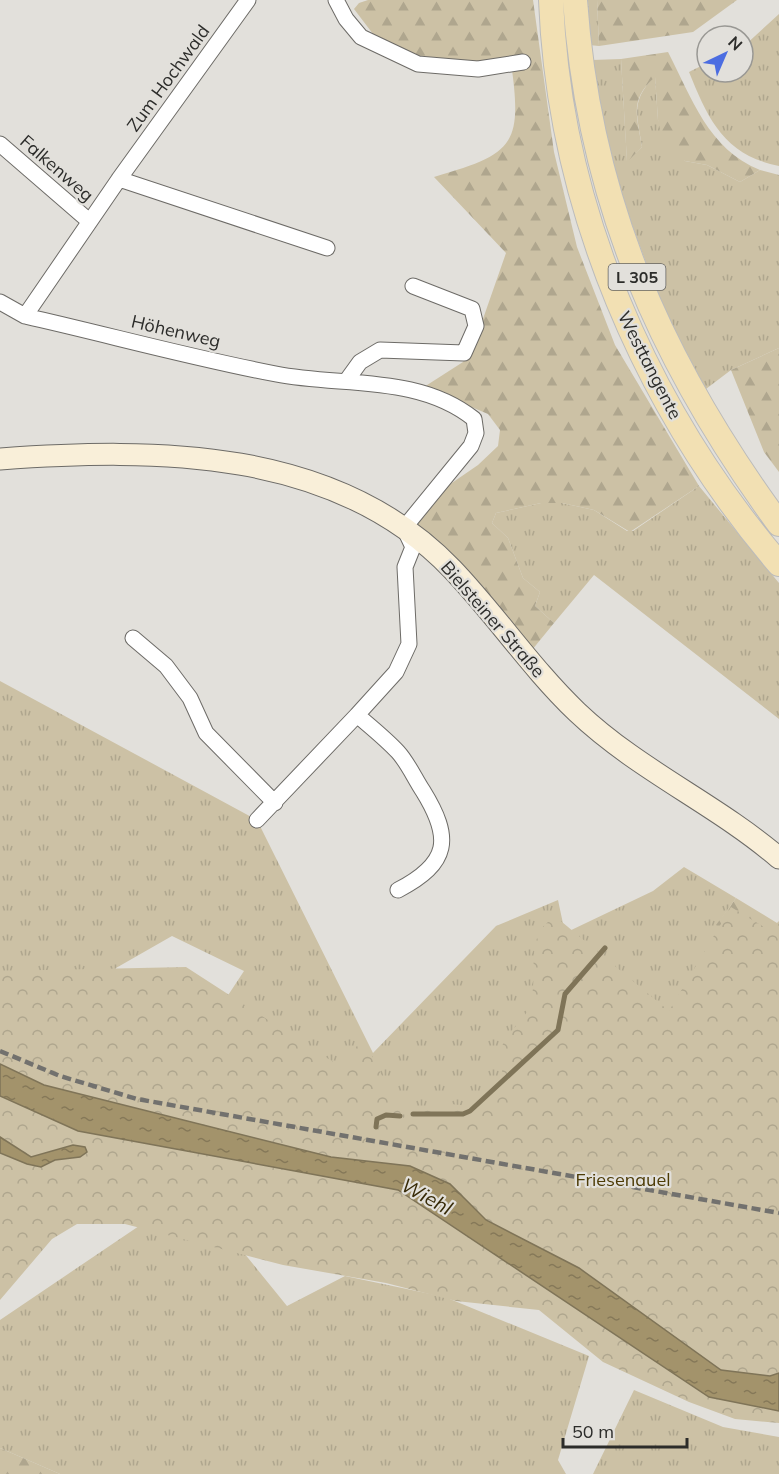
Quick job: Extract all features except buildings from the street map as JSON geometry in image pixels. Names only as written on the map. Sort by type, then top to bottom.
[{"type":"main road","name":"Westtangente","points":[[552,0],[556,60],[571,152],[595,241],[610,284],[654,378],[679,422],[727,497],[779,564]]},
{"type":"main road","name":"Westtangente","points":[[575,0],[579,55],[592,131],[610,205],[629,258],[666,341],[704,411],[779,524]]},
{"type":"main road","name":"Bielsteiner Straße","points":[[0,459],[60,454],[131,453],[219,459],[303,478],[367,506],[404,528],[451,567],[532,666],[578,713],[626,753],[777,855]]},
{"type":"street","name":"Zum Hochwald","points":[[26,316],[89,221],[248,0]]},
{"type":"street","points":[[336,0],[346,19],[362,37],[418,64],[478,69],[523,63]]},
{"type":"street","name":"Falkenweg","points":[[0,144],[89,221]]},
{"type":"street","points":[[119,179],[327,248]]},
{"type":"street","points":[[347,380],[360,362],[380,350],[464,353],[476,326],[472,309],[412,286]]},
{"type":"street","name":"Höhenweg","points":[[0,302],[26,316],[278,375],[347,380],[417,391],[462,409],[474,419],[476,433],[471,446],[404,528]]},
{"type":"street","points":[[257,820],[396,672],[409,644],[405,567],[413,547],[404,528]]},
{"type":"street","points":[[133,638],[166,666],[190,698],[206,733],[275,803]]},
{"type":"street","points":[[357,715],[400,754],[442,826],[441,848],[433,865],[414,882],[398,890]]},
{"type":"green space","points":[[368,0],[533,0],[554,152],[577,247],[615,345],[699,486],[630,532],[594,510],[562,503],[541,503],[496,513],[492,523],[508,538],[523,578],[540,592],[535,606],[554,623],[532,650],[480,587],[418,526],[417,518],[446,487],[478,465],[498,446],[500,430],[488,414],[424,387],[463,362],[477,336],[506,253],[434,177],[481,161],[496,153],[507,142],[513,129],[515,113],[511,63],[426,65],[373,34],[354,9],[359,3]]},
{"type":"green space","points":[[588,0],[597,0],[599,46],[589,45]]},
{"type":"green space","points":[[597,0],[737,0],[704,24],[695,24],[693,32],[599,46]]},
{"type":"green space","points":[[779,14],[779,166],[760,161],[731,144],[711,119],[689,72],[695,69],[695,84],[755,84],[755,36]]},
{"type":"green space","points":[[668,52],[694,104],[714,136],[742,161],[760,170],[740,182],[707,165],[685,161],[664,147],[658,120],[655,77],[641,93],[638,101],[637,117],[642,147],[627,162],[621,59]]},
{"type":"green space","points":[[621,59],[627,161],[642,147],[637,109],[642,93],[655,76],[658,120],[685,161],[707,165],[740,182],[760,170],[779,175],[779,348],[731,370],[702,392],[672,334],[612,170],[592,60]]},
{"type":"green space","points":[[779,348],[779,472],[764,452],[731,370]]},
{"type":"green space","points":[[699,486],[779,583],[779,719],[594,575],[554,623],[535,606],[540,592],[523,578],[508,538],[492,523],[496,513],[541,503],[562,503],[594,510],[627,531],[633,531]]},
{"type":"green space","points":[[0,681],[257,820],[373,1053],[496,926],[558,900],[565,933],[653,891],[684,867],[736,898],[717,925],[750,961],[779,1373],[169,1085],[244,971],[172,936],[116,968],[69,1061],[0,1031]]},
{"type":"green space","points":[[736,898],[777,923],[779,921],[779,973],[750,961],[716,925]]},
{"type":"green space","name":"Friesenauel","points":[[731,907],[779,936],[779,1423],[735,1419],[689,1402],[603,1362],[539,1310],[456,1301],[386,1283],[283,1265],[125,1224],[77,1224],[52,1239],[0,1300],[0,971],[186,967],[341,1067],[363,1038],[403,1118],[432,1104],[475,1104],[488,1096],[496,1087],[502,1073],[501,1049],[510,1032],[525,1015],[533,994],[535,944],[546,924],[556,917],[669,1011]]},
{"type":"green space","points":[[139,1226],[244,1253],[287,1306],[345,1276],[445,1297],[589,1356],[558,1460],[566,1474],[60,1474],[0,1448],[0,1320]]},
{"type":"green space","points":[[634,1390],[723,1427],[779,1437],[779,1474],[593,1474]]},
{"type":"green space","points":[[0,1448],[60,1474],[0,1474]]},
{"type":"water","name":"Wiehl","points":[[0,1064],[44,1085],[331,1157],[410,1166],[450,1184],[486,1220],[579,1268],[721,1370],[770,1376],[779,1373],[779,1411],[709,1397],[398,1190],[78,1131],[0,1096]]},
{"type":"water","points":[[0,1137],[31,1157],[73,1145],[85,1147],[87,1152],[80,1157],[55,1160],[41,1167],[0,1153]]},
{"type":"waterway","points":[[413,1114],[463,1114],[470,1111],[558,1030],[565,994],[605,948]]},
{"type":"waterway","points":[[376,1127],[377,1119],[386,1115],[400,1116]]},
{"type":"railway","points":[[0,1051],[60,1076],[137,1099],[779,1213]]}]
